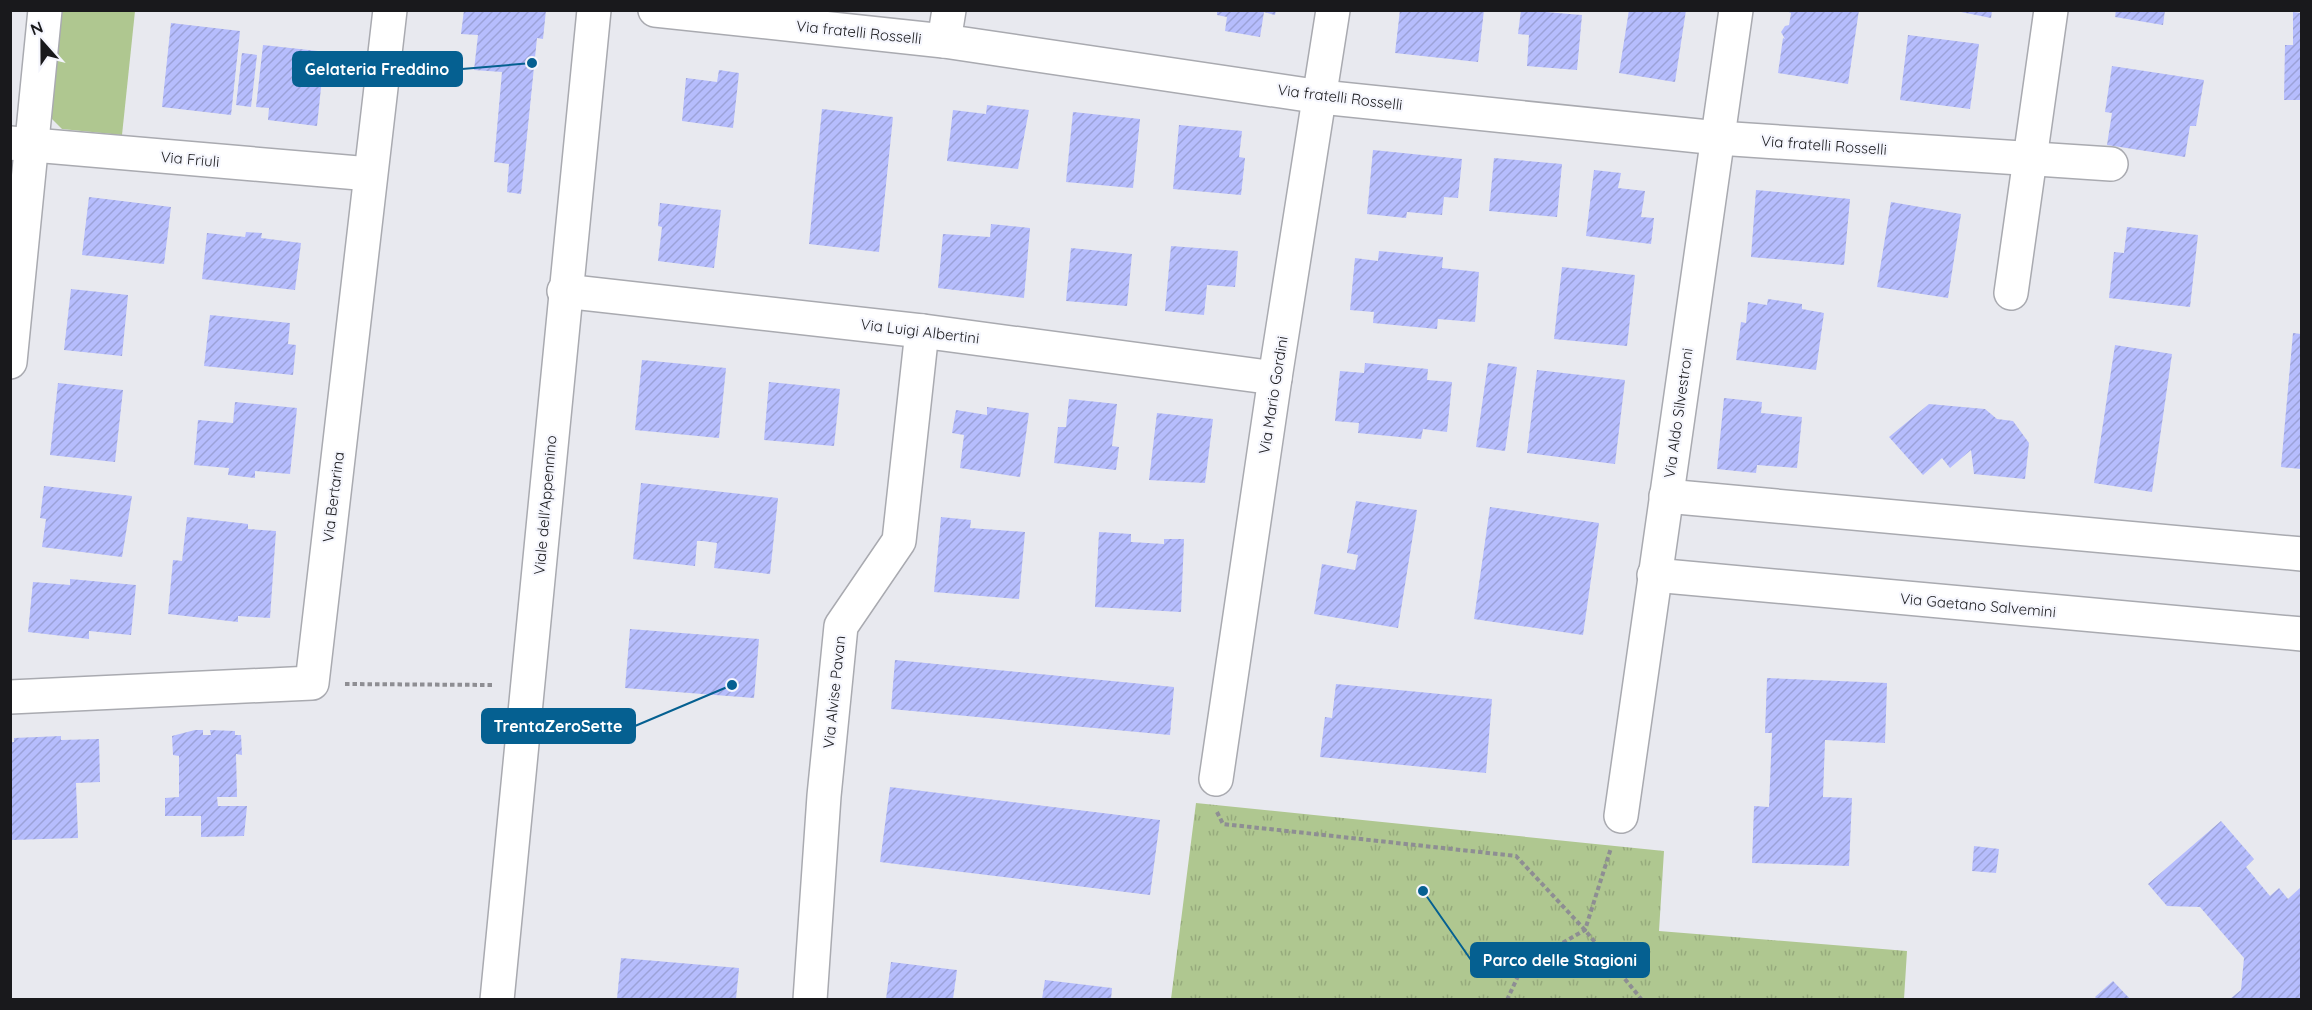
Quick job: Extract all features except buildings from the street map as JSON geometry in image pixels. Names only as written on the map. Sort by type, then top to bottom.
[{"type":"street","points":[[10,362],[21,144],[45,10]]},
{"type":"street","name":"Via Bertarina","points":[[312,683],[390,10]]},
{"type":"street","name":"Viale dell'Appennino","points":[[497,999],[529,686],[564,291],[594,10]]},
{"type":"street","name":"Via fratelli Rosselli","points":[[655,10],[946,26],[1321,97],[1718,138],[2111,164]]},
{"type":"street","name":"Via Mario Gordini","points":[[1216,779],[1275,378],[1333,10]]},
{"type":"street","name":"Via Aldo Silvestroni","points":[[1621,816],[1736,10]]},
{"type":"street","points":[[2011,293],[2051,10]]},
{"type":"street","name":"Via Friuli","points":[[21,144],[370,174]]},
{"type":"street","name":"Via Luigi Albertini","points":[[564,291],[922,331],[1275,378]]},
{"type":"street","name":"Via Alvise Pavan","points":[[810,999],[824,796],[841,626],[899,541],[922,331]]},
{"type":"street","points":[[1666,496],[2301,554]]},
{"type":"street","name":"Via Gaetano Salvemini","points":[[1654,575],[2301,634]]},
{"type":"street","points":[[10,697],[312,683]]},
{"type":"path","points":[[312,683],[529,686]]},
{"type":"path","points":[[1216,779],[1213,804],[1223,824],[1516,856],[1585,930],[1642,999]]},
{"type":"path","points":[[1507,999],[1519,974],[1547,952],[1585,930],[1621,816]]},
{"type":"green space","points":[[61,11],[135,11],[122,135],[62,129],[51,118]]},
{"type":"green space","points":[[1196,803],[1664,851],[1659,931],[1907,951],[1904,999],[1171,999]]},
{"type":"place","name":"Gelateria Freddino","points":[[532,63]]},
{"type":"place","name":"TrentaZeroSette","points":[[732,685]]},
{"type":"place","name":"Parco delle Stagioni","points":[[1423,891]]}]
